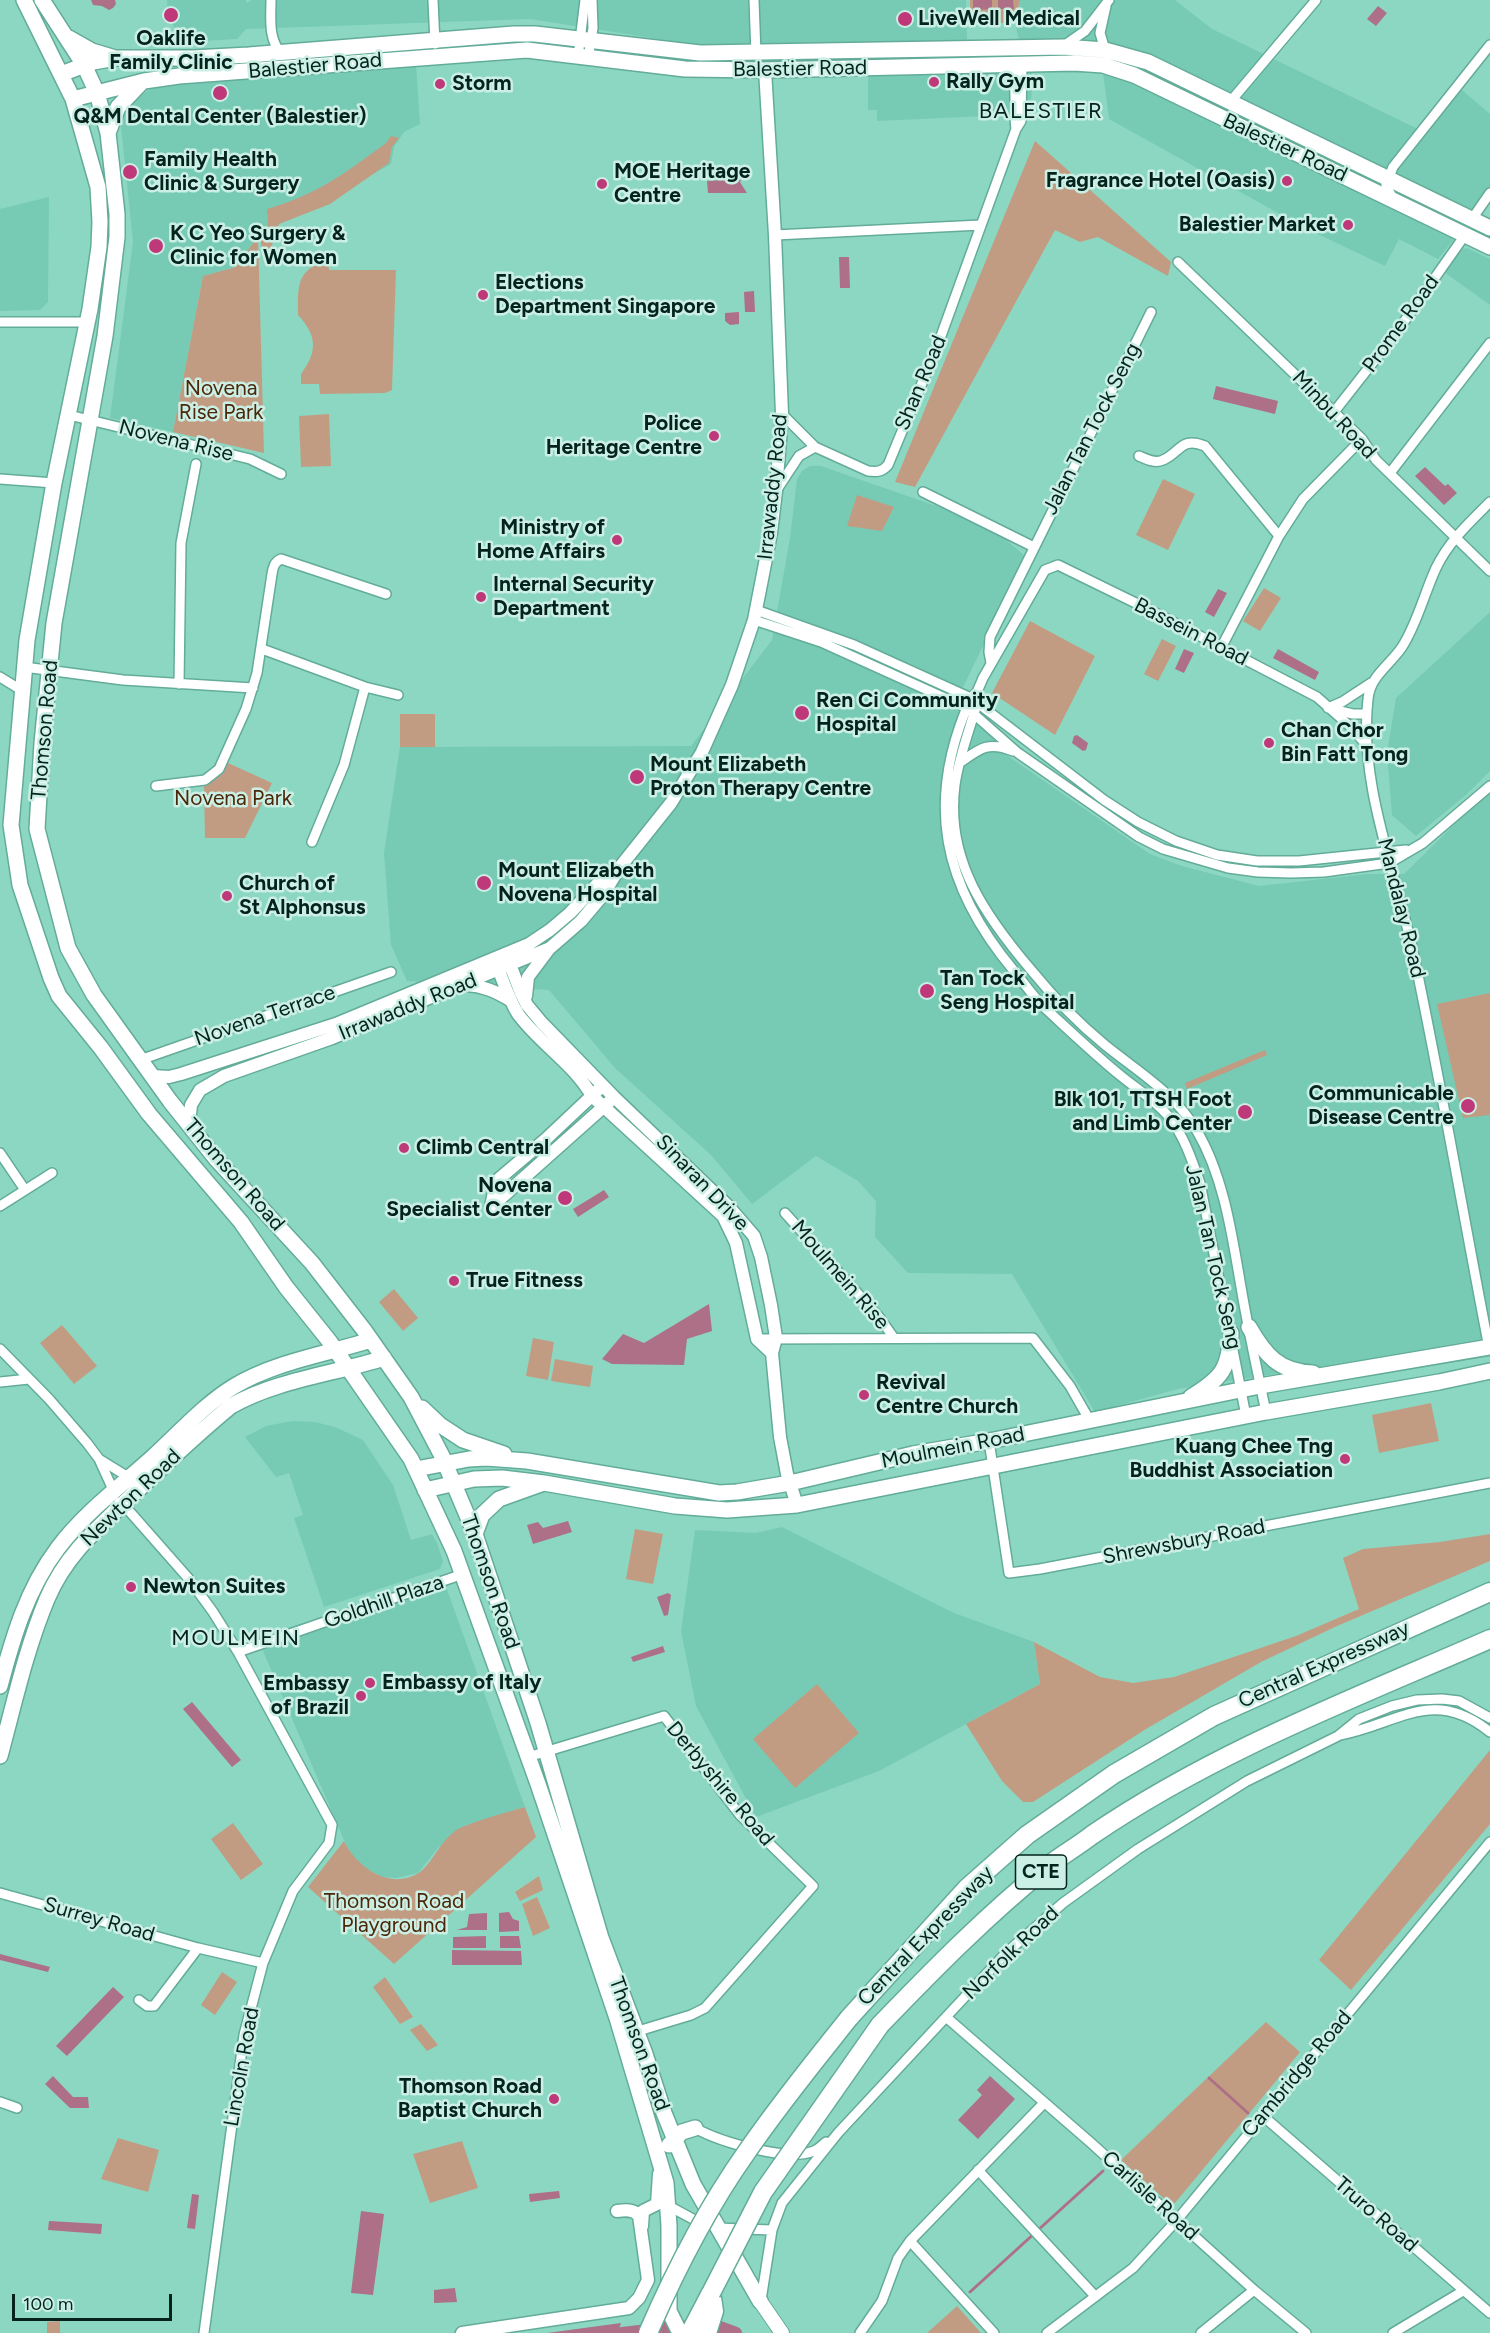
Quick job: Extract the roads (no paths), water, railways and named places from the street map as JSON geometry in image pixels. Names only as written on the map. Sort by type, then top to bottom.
[{"type":"highway","name":"Central Expressway","points":[[648,2333],[663,2298],[701,2226],[745,2154],[795,2085],[849,2018],[967,1888],[1027,1835],[1114,1774],[1214,1716],[1490,1592]]},
{"type":"highway","name":"Central Expressway","points":[[690,2333],[763,2192],[880,2025],[944,1958],[988,1917],[1049,1865],[1132,1808],[1230,1753],[1490,1639]]},
{"type":"highway","points":[[707,2333],[714,2311],[711,2293]]},
{"type":"main road","name":"Thomson Road","points":[[24,0],[73,99],[98,187],[99,247],[87,322],[31,610],[21,690],[5,825],[20,885],[59,996],[101,1048],[149,1114],[241,1222],[286,1287],[337,1351],[416,1469],[463,1574],[617,2018],[666,2182],[669,2311],[680,2333]]},
{"type":"main road","name":"Thomson Road","points":[[42,0],[84,65],[98,93],[108,136],[117,214],[117,237],[107,325],[54,623],[39,789],[37,829],[39,840],[68,948],[94,995],[152,1076],[217,1160],[312,1263],[371,1340],[411,1397],[446,1463],[476,1534],[546,1752],[601,1938],[664,2113],[693,2184],[760,2301]]},
{"type":"main road","points":[[60,30],[71,41],[116,58]]},
{"type":"main road","name":"Balestier Road","points":[[61,74],[84,65],[116,58],[193,58],[280,53],[435,39],[535,34],[700,54],[1010,46],[1063,46],[1105,50],[1148,62],[1490,228]]},
{"type":"main road","name":"Balestier Road","points":[[73,99],[144,81],[527,50],[673,69],[765,70],[1015,63],[1103,65],[1134,75],[1490,246]]},
{"type":"main road","points":[[92,165],[108,136],[118,107],[144,81]]},
{"type":"main road","points":[[63,440],[86,444]]},
{"type":"main road","points":[[1249,1327],[1259,1345],[1281,1367],[1301,1372],[1338,1373]]},
{"type":"main road","points":[[1184,1401],[1214,1381],[1223,1370],[1230,1358],[1231,1334]]},
{"type":"main road","points":[[337,1351],[371,1340]]},
{"type":"main road","name":"Moulmein Road","points":[[416,1469],[486,1458],[527,1461],[718,1493],[737,1492],[795,1482],[914,1454],[1260,1386],[1489,1348]]},
{"type":"main road","name":"Newton Road","points":[[0,1756],[28,1653],[47,1598],[64,1568],[130,1478],[233,1387],[276,1368],[337,1351]]},
{"type":"main road","name":"Newton Road","points":[[0,1686],[18,1622],[45,1567],[67,1537],[116,1498],[156,1471],[242,1399],[384,1358]]},
{"type":"main road","name":"Moulmein Road","points":[[425,1490],[454,1483],[502,1478],[675,1506],[727,1510],[797,1505],[993,1468],[1266,1412],[1490,1371]]},
{"type":"main road","points":[[411,1397],[440,1425],[463,1440],[527,1461]]},
{"type":"main road","points":[[476,1534],[482,1515],[499,1499],[543,1483]]},
{"type":"main road","points":[[664,2113],[694,2128]]},
{"type":"main road","points":[[658,2158],[674,2138],[694,2128]]},
{"type":"main road","points":[[760,2301],[782,2333]]},
{"type":"street","points":[[271,0],[272,37],[280,53]]},
{"type":"street","points":[[434,0],[436,56]]},
{"type":"street","points":[[585,0],[586,40]]},
{"type":"street","points":[[583,57],[592,0]]},
{"type":"street","name":"Balestier Road","points":[[754,0],[756,54]]},
{"type":"street","points":[[1230,102],[1316,0]]},
{"type":"street","points":[[1063,46],[1085,31],[1108,2]]},
{"type":"street","points":[[1105,50],[1100,33],[1108,2]]},
{"type":"street","points":[[1393,199],[1386,185],[1393,167],[1490,45]]},
{"type":"street","name":"Shan Road","points":[[1010,46],[1016,51],[1014,72],[1016,129]]},
{"type":"street","name":"Shan Road","points":[[782,414],[815,447],[868,471],[878,472],[884,470],[888,465],[937,347],[1016,129],[1021,121],[1015,63]]},
{"type":"street","name":"Irrawaddy Road","points":[[152,1076],[169,1077],[181,1074],[336,1024],[503,962],[550,948],[569,933],[592,908],[613,881],[620,867],[671,803],[702,752],[732,685],[755,615],[771,533],[782,414],[775,235],[765,70]]},
{"type":"street","points":[[1472,219],[1490,193]]},
{"type":"street","points":[[775,235],[981,225]]},
{"type":"street","name":"Prome Road","points":[[1334,412],[1396,333],[1465,235]]},
{"type":"street","name":"Minbu Road","points":[[1178,262],[1362,439],[1376,459],[1490,571]]},
{"type":"street","name":"Jalan Tan Tock Seng","points":[[991,663],[988,652],[990,637],[1151,312]]},
{"type":"street","points":[[0,322],[87,322]]},
{"type":"street","points":[[1390,473],[1490,342]]},
{"type":"street","name":"Novena Rise","points":[[69,415],[250,459],[281,474]]},
{"type":"street","points":[[1221,648],[1279,536],[1303,499],[1362,439]]},
{"type":"street","points":[[1139,456],[1158,461],[1163,460],[1186,443],[1199,443],[1205,446],[1279,536]]},
{"type":"street","points":[[776,491],[799,456],[815,447]]},
{"type":"street","points":[[179,684],[181,543],[196,465]]},
{"type":"street","points":[[0,479],[54,483]]},
{"type":"street","points":[[923,492],[1034,547]]},
{"type":"street","points":[[1328,708],[1342,702],[1371,683],[1402,647],[1436,569],[1455,537],[1490,502]]},
{"type":"street","points":[[156,786],[206,780],[219,769],[253,688],[262,649],[272,574],[278,560],[386,594]]},
{"type":"street","name":"Bassein Road","points":[[1051,567],[1058,565],[1317,697],[1353,729],[1368,747]]},
{"type":"street","name":"Jalan Tan Tock Seng","points":[[1051,567],[1045,570],[991,663],[952,752],[946,784],[945,812],[950,852],[957,878],[972,912],[999,954],[1044,1007],[1163,1110],[1182,1137],[1200,1183],[1246,1416]]},
{"type":"street","points":[[755,615],[772,614],[854,645],[976,697],[1026,742],[1102,798],[1138,822],[1176,841],[1217,855],[1257,861],[1299,861],[1415,849]]},
{"type":"street","points":[[755,615],[821,642],[970,710],[1018,753],[1139,837],[1163,849],[1227,868],[1258,872],[1324,872],[1389,863],[1415,849],[1490,786]]},
{"type":"street","points":[[262,649],[364,687],[398,695]]},
{"type":"street","points":[[24,667],[123,680],[253,688]]},
{"type":"street","points":[[0,677],[21,690]]},
{"type":"street","name":"Mandalay Road","points":[[1371,683],[1367,714],[1369,768],[1389,863],[1410,938],[1429,1028],[1489,1348]]},
{"type":"street","points":[[312,842],[344,765],[364,687]]},
{"type":"street","name":"Bassein Road","points":[[1328,708],[1353,714],[1367,714]]},
{"type":"street","name":"Jalan Tan Tock Seng","points":[[970,710],[955,785],[957,839],[967,876],[992,923],[1055,998],[1104,1044],[1165,1092],[1197,1131],[1212,1165],[1223,1200],[1266,1412]]},
{"type":"street","points":[[961,762],[985,747],[999,745],[1018,753]]},
{"type":"street","name":"Irrawaddy Road","points":[[189,1123],[189,1111],[195,1096],[216,1080],[332,1038],[462,984],[503,962],[550,930],[570,913],[606,875],[620,867]]},
{"type":"street","points":[[527,1005],[526,981],[550,948]]},
{"type":"street","name":"Sinaran Drive","points":[[503,962],[510,1000],[519,1015],[582,1077],[592,1096],[723,1216],[738,1250],[757,1339]]},
{"type":"street","name":"Sinaran Drive","points":[[503,962],[527,1005],[614,1097],[728,1206],[754,1236],[761,1257],[776,1338],[772,1353],[780,1437],[795,1482],[797,1505]]},
{"type":"street","name":"Novena Terrace","points":[[140,1060],[391,972]]},
{"type":"street","points":[[462,984],[496,991],[510,1000]]},
{"type":"street","points":[[603,1085],[546,1139],[494,1183],[491,1207],[614,1097]]},
{"type":"street","points":[[0,1153],[25,1190]]},
{"type":"street","points":[[0,1206],[52,1173]]},
{"type":"street","name":"Moulmein Rise","points":[[785,1213],[879,1317],[894,1338]]},
{"type":"street","name":"Moulmein Rise","points":[[757,1339],[1029,1337],[1035,1339],[1070,1386],[1090,1421]]},
{"type":"street","points":[[757,1339],[772,1353]]},
{"type":"street","points":[[0,1349],[49,1399],[99,1459],[116,1498],[189,1579],[238,1652]]},
{"type":"street","points":[[0,1382],[29,1379]]},
{"type":"street","name":"Shrewsbury Road","points":[[988,1441],[1009,1573],[1490,1483]]},
{"type":"street","points":[[99,1459],[130,1478]]},
{"type":"street","name":"Goldhill Plaza","points":[[238,1652],[463,1574]]},
{"type":"street","name":"Lincoln Road","points":[[204,2333],[244,2035],[263,1963],[293,1891],[331,1837],[331,1820],[238,1652]]},
{"type":"street","points":[[1338,1736],[1359,1719],[1392,1706],[1417,1700],[1459,1701],[1490,1718]]},
{"type":"street","points":[[1338,1736],[1362,1731],[1393,1717],[1439,1710],[1457,1713],[1479,1723],[1490,1732]]},
{"type":"street","name":"Derbyshire Road","points":[[546,1752],[664,1716],[744,1820],[813,1886],[705,2008],[691,2015],[635,2032]]},
{"type":"street","name":"Norfolk Road","points":[[760,2301],[772,2230],[782,2203],[838,2133],[1005,1954],[1063,1903],[1119,1862],[1247,1781],[1338,1736]]},
{"type":"street","points":[[528,1757],[546,1752]]},
{"type":"street","name":"Cambridge Road","points":[[1047,2333],[1133,2268],[1177,2220],[1490,1842]]},
{"type":"street","name":"Surrey Road","points":[[0,1893],[198,1948],[263,1963]]},
{"type":"street","points":[[139,2000],[147,2006],[154,2006],[198,1948]]},
{"type":"street","name":"Carlisle Road","points":[[946,2017],[1254,2290],[1306,2333]]},
{"type":"street","points":[[0,2102],[17,2108]]},
{"type":"street","points":[[860,2333],[882,2301],[898,2258],[910,2241],[1044,2103]]},
{"type":"street","name":"Truro Road","points":[[1263,2116],[1490,2313]]},
{"type":"street","name":"Norfolk Road","points":[[694,2128],[735,2144],[799,2154],[815,2151],[838,2133]]},
{"type":"street","points":[[462,2333],[629,2308],[639,2298],[648,2280],[642,2213],[650,2206],[657,2204],[658,2158]]},
{"type":"street","points":[[978,2170],[1095,2296]]},
{"type":"street","points":[[668,2205],[709,2228],[772,2230]]},
{"type":"street","points":[[617,2211],[635,2212],[642,2227]]},
{"type":"street","points":[[910,2241],[994,2333]]},
{"type":"street","points":[[1201,2333],[1254,2290]]},
{"type":"street","points":[[1393,2333],[1463,2291]]},
{"type":"waterway","points":[[1209,2078],[1248,2113]]},
{"type":"waterway","points":[[970,2292],[1103,2171]]},
{"type":"waterway","points":[[703,2325],[717,2326],[736,2333]]},
{"type":"waterway","points":[[622,2333],[682,2326]]},
{"type":"place","name":"Oaklife Family Clinic","points":[[171,15]]},
{"type":"place","name":"LiveWell Medical","points":[[905,19]]},
{"type":"place","name":"Rally Gym","points":[[934,82]]},
{"type":"place","name":"Storm","points":[[440,84]]},
{"type":"place","name":"Q&M Dental Center (Balestier)","points":[[220,93]]},
{"type":"place","name":"Family Health Clinic & Surgery","points":[[130,172]]},
{"type":"place","name":"Fragrance Hotel (Oasis)","points":[[1287,181]]},
{"type":"place","name":"MOE Heritage Centre","points":[[602,184]]},
{"type":"place","name":"Balestier Market","points":[[1348,225]]},
{"type":"place","name":"K C Yeo Surgery & Clinic for Women","points":[[156,246]]},
{"type":"place","name":"Elections Department Singapore","points":[[483,295]]},
{"type":"place","name":"Police Heritage Centre","points":[[714,436]]},
{"type":"place","name":"Ministry of Home Affairs","points":[[617,540]]},
{"type":"place","name":"Internal Security Department","points":[[481,597]]},
{"type":"place","name":"Ren Ci Community Hospital","points":[[802,713]]},
{"type":"place","name":"Chan Chor Bin Fatt Tong","points":[[1269,743]]},
{"type":"place","name":"Mount Elizabeth Proton Therapy Centre","points":[[637,777]]},
{"type":"place","name":"Mount Elizabeth Novena Hospital","points":[[484,883]]},
{"type":"place","name":"Church of St Alphonsus","points":[[227,896]]},
{"type":"place","name":"Tan Tock Seng Hospital","points":[[927,991]]},
{"type":"place","name":"Communicable Disease Centre","points":[[1468,1106]]},
{"type":"place","name":"Blk 101, TTSH Foot and Limb Center","points":[[1245,1112]]},
{"type":"place","name":"Climb Central","points":[[404,1148]]},
{"type":"place","name":"Novena Specialist Center","points":[[565,1198]]},
{"type":"place","name":"True Fitness","points":[[454,1281]]},
{"type":"place","name":"Revival Centre Church","points":[[864,1395]]},
{"type":"place","name":"Kuang Chee Tng Buddhist Association","points":[[1345,1459]]},
{"type":"place","name":"Newton Suites","points":[[131,1587]]},
{"type":"place","name":"Embassy of Italy","points":[[370,1683]]},
{"type":"place","name":"Embassy of Brazil","points":[[361,1696]]},
{"type":"place","name":"Thomson Road Baptist Church","points":[[554,2099]]},
{"type":"district","name":"BALESTIER","points":[[1041,112]]},
{"type":"district","name":"MOULMEIN","points":[[236,1639]]},
{"type":"park label","name":"Novena Rise Park","points":[[221,401]]},
{"type":"park label","name":"Novena Park","points":[[233,799]]},
{"type":"park label","name":"Thomson Road Playground","points":[[394,1914]]}]
